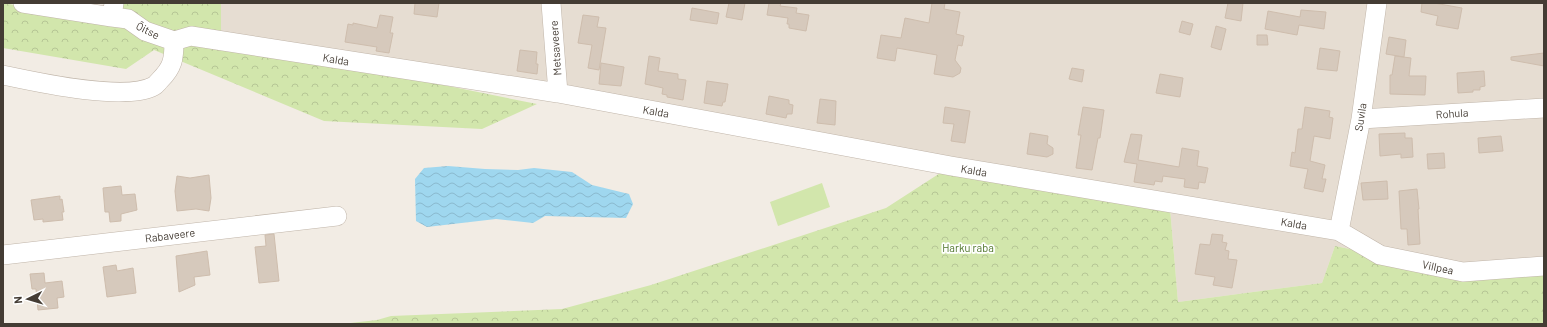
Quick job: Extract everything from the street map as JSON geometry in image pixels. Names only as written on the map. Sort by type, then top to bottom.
[{"type":"street","name":"Õitse","points":[[23,3],[113,10],[145,31],[174,42]]},
{"type":"street","name":"Metsaveere","points":[[551,3],[558,93]]},
{"type":"street","name":"Suvila","points":[[1339,231],[1361,119],[1377,3]]},
{"type":"street","name":"Kalda","points":[[174,42],[191,36],[558,93],[945,164],[1339,231]]},
{"type":"street","points":[[3,75],[76,88],[118,93],[138,92],[154,86],[168,72],[174,59],[174,42]]},
{"type":"street","name":"Rohula","points":[[1361,119],[1544,108]]},
{"type":"street","name":"Rabaveere","points":[[3,255],[337,216]]},
{"type":"street","name":"Villpea","points":[[1339,231],[1380,255],[1463,272],[1544,266]]},
{"type":"shaded area","points":[[221,3],[1544,3],[1544,266],[1463,272],[1335,246],[1322,283],[1178,302],[1170,208],[220,40]]},
{"type":"green space","points":[[3,3],[116,22],[118,3],[221,3],[221,40],[537,104],[482,129],[324,121],[154,50],[126,69],[3,48]]},
{"type":"green space","name":"Harku raba","points":[[951,166],[1170,208],[1178,302],[1322,283],[1335,246],[1463,272],[1544,266],[1544,324],[342,324],[377,320],[391,316],[562,309],[651,285],[886,208]]},
{"type":"green space","points":[[822,183],[830,207],[778,226],[770,202]]},
{"type":"water","points":[[448,166],[518,170],[534,168],[572,172],[592,185],[629,194],[633,204],[626,218],[545,216],[533,223],[496,219],[427,227],[416,221],[415,179],[424,168]]},
{"type":"building","points":[[415,3],[439,3],[437,17],[414,14]]},
{"type":"building","points":[[729,3],[745,3],[742,20],[726,17]]},
{"type":"building","points":[[769,3],[781,3],[780,6],[797,8],[796,13],[809,15],[806,31],[789,28],[789,24],[787,24],[788,18],[767,15]]},
{"type":"building","points":[[932,3],[945,3],[944,9],[960,12],[956,34],[964,36],[962,46],[958,45],[955,60],[961,68],[960,73],[953,77],[934,74],[937,55],[897,48],[895,61],[877,58],[881,35],[901,38],[905,18],[929,23]]},
{"type":"building","points":[[1228,3],[1243,3],[1241,21],[1225,18]]},
{"type":"building","points":[[1422,3],[1434,3],[1462,8],[1458,29],[1436,25],[1438,16],[1421,12]]},
{"type":"building","points":[[692,8],[719,13],[717,24],[690,20]]},
{"type":"building","points":[[1301,10],[1326,12],[1324,29],[1299,25],[1297,35],[1265,29],[1268,11],[1300,17]]},
{"type":"building","points":[[380,15],[393,17],[390,33],[393,33],[389,53],[376,51],[377,47],[345,42],[348,24],[353,25],[353,23],[377,28]]},
{"type":"building","points":[[583,15],[599,17],[597,27],[606,28],[599,70],[588,68],[592,45],[578,43]]},
{"type":"building","points":[[1182,21],[1193,24],[1190,35],[1179,32]]},
{"type":"building","points":[[1216,26],[1226,29],[1221,50],[1211,47]]},
{"type":"building","points":[[1257,35],[1267,35],[1268,45],[1257,45]]},
{"type":"building","points":[[1389,37],[1406,40],[1404,57],[1386,54]]},
{"type":"building","points":[[1320,48],[1340,51],[1337,71],[1317,69]]},
{"type":"building","points":[[520,50],[537,52],[537,74],[517,71]]},
{"type":"building","points":[[1544,53],[1544,66],[1511,60],[1511,57]]},
{"type":"building","points":[[649,56],[660,58],[658,71],[678,74],[678,79],[686,80],[683,100],[667,97],[667,95],[662,94],[663,88],[645,84]]},
{"type":"building","points":[[1395,56],[1411,58],[1409,76],[1426,76],[1425,95],[1390,94],[1390,75],[1392,75]]},
{"type":"building","points":[[601,63],[624,67],[621,86],[599,84]]},
{"type":"building","points":[[1072,68],[1084,70],[1082,82],[1069,79]]},
{"type":"building","points":[[1484,71],[1485,86],[1480,87],[1480,90],[1473,90],[1473,92],[1458,93],[1457,73]]},
{"type":"building","points":[[1160,74],[1183,78],[1180,97],[1156,93]]},
{"type":"building","points":[[707,81],[728,84],[725,102],[723,102],[722,106],[704,103]]},
{"type":"building","points":[[769,96],[789,100],[789,104],[793,105],[792,114],[787,114],[786,118],[766,114]]},
{"type":"building","points":[[820,99],[836,101],[835,125],[817,123]]},
{"type":"building","points":[[945,107],[970,111],[965,143],[951,141],[954,124],[943,123]]},
{"type":"building","points":[[1083,107],[1104,110],[1100,138],[1098,138],[1092,170],[1076,168],[1081,135],[1078,135]]},
{"type":"building","points":[[1305,107],[1330,111],[1329,117],[1333,118],[1330,139],[1314,136],[1310,161],[1325,165],[1322,179],[1326,179],[1323,192],[1304,188],[1308,169],[1290,166],[1292,152],[1295,153],[1298,129],[1302,129]]},
{"type":"building","points":[[1030,133],[1048,136],[1047,144],[1053,148],[1053,154],[1047,157],[1027,154]]},
{"type":"building","points":[[1405,133],[1405,138],[1412,138],[1413,157],[1401,158],[1401,154],[1380,156],[1379,134]]},
{"type":"building","points":[[1131,134],[1142,135],[1138,160],[1179,167],[1182,148],[1199,151],[1197,166],[1208,168],[1205,183],[1199,182],[1198,189],[1184,187],[1185,179],[1163,176],[1162,182],[1155,181],[1154,185],[1134,182],[1137,164],[1124,162]]},
{"type":"building","points":[[1501,136],[1503,151],[1479,153],[1478,138]]},
{"type":"building","points":[[1444,153],[1445,168],[1428,169],[1427,154]]},
{"type":"building","points":[[209,175],[211,198],[209,211],[196,209],[177,211],[175,191],[177,176],[190,178]]},
{"type":"building","points":[[1387,181],[1388,199],[1363,200],[1361,183]]},
{"type":"building","points":[[121,186],[122,195],[135,194],[137,210],[121,214],[121,221],[110,222],[109,212],[105,212],[103,188]]},
{"type":"building","points":[[1417,189],[1420,244],[1408,245],[1407,229],[1401,229],[1399,191]]},
{"type":"building","points":[[60,196],[60,200],[62,199],[64,212],[62,212],[63,220],[43,222],[43,219],[34,220],[31,200]]},
{"type":"building","points":[[274,234],[279,281],[259,283],[255,247],[266,246],[265,235]]},
{"type":"building","points":[[1212,234],[1223,235],[1222,242],[1227,243],[1225,250],[1229,251],[1228,259],[1237,260],[1232,288],[1213,285],[1215,277],[1195,274],[1200,244],[1210,245]]},
{"type":"building","points":[[207,251],[210,275],[194,277],[195,285],[179,292],[176,256]]},
{"type":"building","points":[[116,265],[117,271],[133,268],[136,293],[107,297],[103,267]]},
{"type":"building","points":[[44,273],[45,283],[62,281],[64,297],[57,298],[58,308],[38,310],[36,289],[32,289],[30,274]]}]
